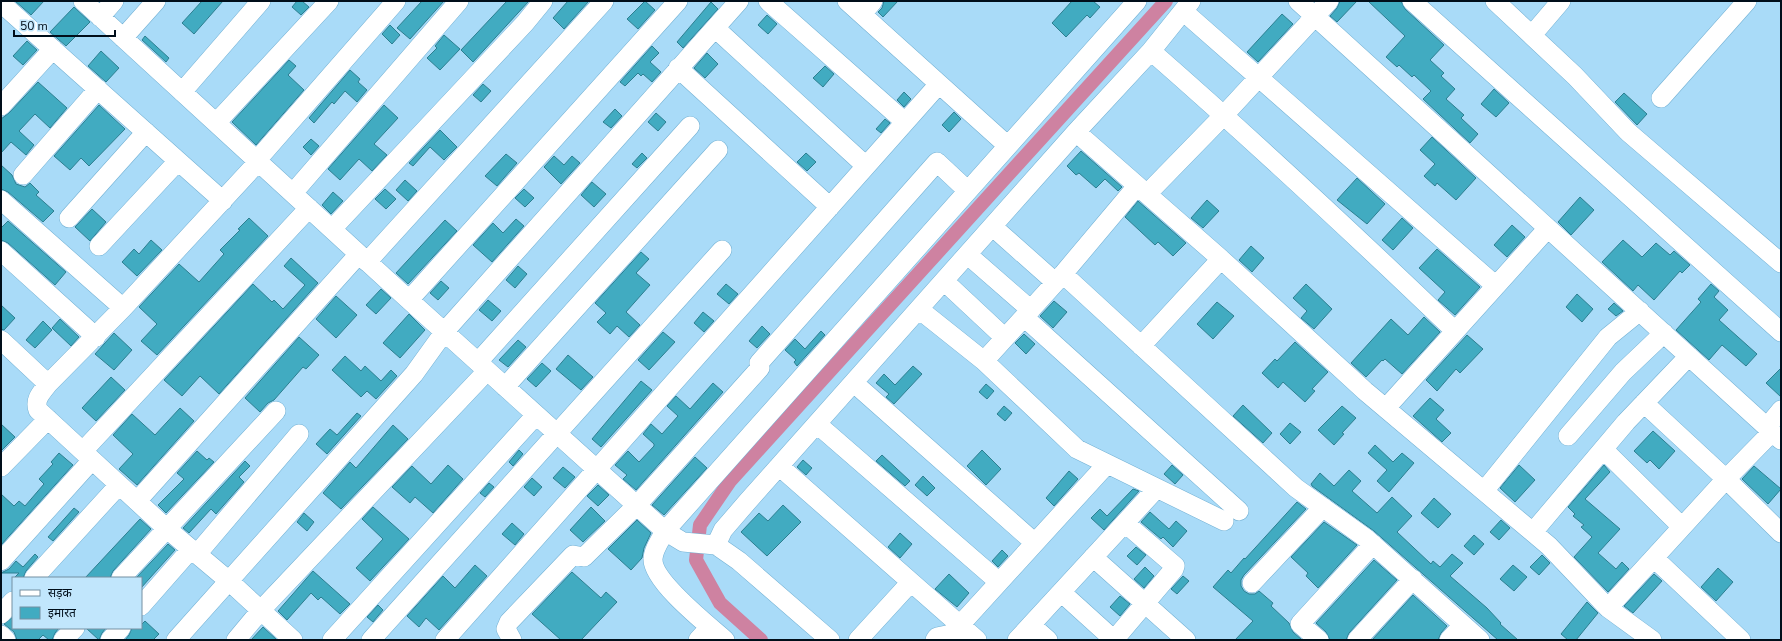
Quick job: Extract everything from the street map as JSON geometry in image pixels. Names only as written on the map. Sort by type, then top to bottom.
[{"type":"street","points":[[83,1],[409,300],[665,531],[683,542],[712,545],[739,561],[830,640]]},
{"type":"street","points":[[100,17],[114,1]]},
{"type":"street","points":[[123,38],[156,1]]},
{"type":"street","points":[[182,92],[261,1]]},
{"type":"street","points":[[216,123],[329,1]]},
{"type":"street","points":[[293,640],[229,581],[166,528],[119,485],[38,410],[36,404],[38,397],[48,384],[96,337],[223,201],[396,1]]},
{"type":"street","points":[[292,193],[459,1]]},
{"type":"street","points":[[332,229],[525,23],[543,1]]},
{"type":"street","points":[[137,501],[604,1]]},
{"type":"street","points":[[409,300],[678,1]]},
{"type":"street","points":[[176,640],[414,374],[445,331],[739,1]]},
{"type":"street","points":[[768,1],[905,122]]},
{"type":"street","points":[[847,1],[867,8],[939,84],[1008,146]]},
{"type":"street","points":[[725,640],[704,633],[662,582],[653,567],[652,557],[665,531],[1137,1]]},
{"type":"street","points":[[1298,1],[1773,433]]},
{"type":"street","points":[[984,361],[1059,278],[1142,190],[1224,115],[1258,77],[1316,17],[1329,1]]},
{"type":"street","points":[[1412,1],[1781,332]]},
{"type":"street","points":[[1532,35],[1562,1]]},
{"type":"street","points":[[1661,98],[1747,1]]},
{"type":"street","points":[[1497,2],[1575,76],[1628,132],[1781,263]]},
{"type":"street","points":[[712,545],[723,530],[779,466],[920,310],[1076,132],[1151,52],[1187,6],[1258,77],[1496,286]]},
{"type":"street","points":[[4,11],[53,49],[223,201]]},
{"type":"street","points":[[715,28],[866,166]]},
{"type":"street","points":[[1,106],[53,49]]},
{"type":"street","points":[[1151,52],[1224,115],[1347,227],[1455,331]]},
{"type":"street","points":[[678,68],[830,207]]},
{"type":"street","points":[[446,640],[939,84]]},
{"type":"street","points":[[23,174],[98,89]]},
{"type":"street","points":[[236,640],[261,610],[483,366],[690,126]]},
{"type":"street","points":[[68,218],[146,132]]},
{"type":"street","points":[[1076,132],[1221,259],[1386,408],[1549,546],[1608,608],[1652,640]]},
{"type":"street","points":[[505,387],[718,150]]},
{"type":"street","points":[[99,246],[178,161]]},
{"type":"street","points":[[512,640],[506,629],[508,622],[573,555],[584,557],[637,506],[760,368],[759,362],[937,162],[968,191]]},
{"type":"street","points":[[1,200],[123,308]]},
{"type":"street","points":[[1,561],[88,456],[309,208]]},
{"type":"street","points":[[993,227],[1059,278],[1141,346],[1296,488],[1373,544],[1480,640]]},
{"type":"street","points":[[1386,408],[1548,228]]},
{"type":"street","points":[[371,640],[722,250]]},
{"type":"street","points":[[1,251],[96,337]]},
{"type":"street","points":[[968,255],[1027,314],[1239,511]]},
{"type":"street","points":[[1141,346],[1221,259]]},
{"type":"street","points":[[944,281],[1005,338]]},
{"type":"street","points":[[920,310],[984,361],[1077,449],[1224,521]]},
{"type":"street","points":[[1484,491],[1608,337],[1640,311]]},
{"type":"street","points":[[1568,436],[1623,372],[1664,333]]},
{"type":"street","points":[[1,340],[48,384]]},
{"type":"street","points":[[1533,532],[1603,449],[1689,356]]},
{"type":"street","points":[[854,383],[1035,543]]},
{"type":"street","points":[[1644,403],[1726,479],[1781,533]]},
{"type":"street","points":[[1608,608],[1726,479],[1773,433],[1781,410]]},
{"type":"street","points":[[122,577],[276,411]]},
{"type":"street","points":[[332,640],[536,414]]},
{"type":"street","points":[[1,467],[48,419]]},
{"type":"street","points":[[817,424],[999,582]]},
{"type":"street","points":[[142,605],[194,552],[299,434]]},
{"type":"street","points":[[1603,449],[1682,527]]},
{"type":"street","points":[[935,640],[937,638],[968,632],[999,582],[1107,464]]},
{"type":"street","points":[[779,466],[968,632]]},
{"type":"street","points":[[35,577],[119,485]]},
{"type":"street","points":[[1017,640],[1156,489]]},
{"type":"street","points":[[1252,584],[1324,508]]},
{"type":"street","points":[[1061,592],[1114,640],[1146,604],[1175,566],[1124,523]]},
{"type":"street","points":[[1319,640],[1300,624],[1373,544]]},
{"type":"street","points":[[1093,557],[1186,640]]},
{"type":"street","points":[[1654,558],[1741,640]]},
{"type":"street","points":[[1357,640],[1413,579]]},
{"type":"street","points":[[858,640],[911,582]]},
{"type":"street","points":[[1,614],[12,602]]},
{"type":"street","points":[[1031,625],[1048,640]]},
{"type":"street","points":[[1449,640],[1463,625]]},
{"type":"street","points":[[64,640],[73,629]]},
{"type":"street","points":[[110,640],[120,629]]},
{"type":"street","points":[[1,635],[6,640]]},
{"type":"building","points":[[15,1],[44,1],[31,15]]},
{"type":"building","points":[[202,1],[223,1],[194,34],[182,23]]},
{"type":"building","points":[[297,1],[302,1],[309,7],[301,15],[292,7]]},
{"type":"building","points":[[422,1],[444,1],[410,39],[397,28]]},
{"type":"building","points":[[507,1],[529,1],[473,62],[461,50]]},
{"type":"building","points":[[568,1],[589,1],[564,29],[553,18]]},
{"type":"building","points":[[645,1],[655,10],[638,29],[627,19]]},
{"type":"building","points":[[884,1],[898,1],[883,17],[878,12],[882,8]]},
{"type":"building","points":[[1072,1],[1093,1],[1100,7],[1090,18],[1087,15],[1066,37],[1052,23]]},
{"type":"building","points":[[1340,1],[1357,1],[1337,22],[1330,16],[1337,8]]},
{"type":"building","points":[[1368,1],[1401,1],[1405,9],[1444,45],[1430,60],[1444,73],[1441,76],[1455,89],[1446,99],[1464,115],[1461,118],[1478,134],[1470,143],[1423,99],[1431,91],[1414,75],[1412,77],[1399,65],[1397,67],[1386,57],[1405,36]]},
{"type":"building","points":[[711,2],[718,9],[683,48],[677,42]]},
{"type":"building","points":[[74,7],[90,22],[66,46],[50,32]]},
{"type":"building","points":[[1282,14],[1293,24],[1258,62],[1247,52]]},
{"type":"building","points":[[767,15],[777,24],[768,34],[758,25]]},
{"type":"building","points":[[390,25],[400,35],[392,44],[382,34]]},
{"type":"building","points":[[444,35],[460,49],[440,70],[427,58],[437,48],[435,46]]},
{"type":"building","points":[[145,36],[169,58],[166,62],[142,40]]},
{"type":"building","points":[[27,41],[37,50],[23,65],[13,56]]},
{"type":"building","points":[[652,46],[659,53],[650,62],[661,72],[652,82],[643,74],[641,76],[638,73],[625,86],[620,82]]},
{"type":"building","points":[[101,51],[119,68],[106,82],[88,66]]},
{"type":"building","points":[[707,53],[718,64],[705,78],[694,68]]},
{"type":"building","points":[[289,60],[296,66],[288,75],[304,90],[256,145],[232,122]]},
{"type":"building","points":[[825,66],[834,74],[823,87],[813,78]]},
{"type":"building","points":[[350,70],[360,79],[358,82],[367,90],[357,102],[345,91],[334,104],[332,102],[314,123],[309,118]]},
{"type":"building","points":[[38,82],[67,108],[50,128],[35,114],[19,131],[34,145],[26,155],[11,142],[1,153],[1,119],[9,113]]},
{"type":"building","points":[[483,84],[491,91],[481,102],[473,95]]},
{"type":"building","points":[[1494,89],[1509,103],[1496,117],[1481,104]]},
{"type":"building","points":[[904,92],[911,99],[904,107],[897,100]]},
{"type":"building","points":[[1624,93],[1647,114],[1637,125],[1615,102]]},
{"type":"building","points":[[99,105],[125,129],[89,166],[81,158],[70,170],[54,156]]},
{"type":"building","points":[[384,105],[398,118],[374,144],[387,155],[372,171],[359,159],[340,180],[328,169]]},
{"type":"building","points":[[615,109],[622,116],[611,128],[603,122]]},
{"type":"building","points":[[954,112],[961,119],[949,132],[942,125]]},
{"type":"building","points":[[656,113],[666,122],[658,131],[648,122]]},
{"type":"building","points":[[885,119],[890,123],[881,133],[876,129]]},
{"type":"building","points":[[440,130],[457,147],[444,160],[430,147],[413,166],[409,163]]},
{"type":"building","points":[[1432,137],[1476,178],[1456,200],[1437,183],[1435,186],[1424,176],[1435,164],[1420,150]]},
{"type":"building","points":[[311,139],[319,146],[311,155],[303,147]]},
{"type":"building","points":[[1081,151],[1122,187],[1118,191],[1105,179],[1096,188],[1079,173],[1076,175],[1067,166]]},
{"type":"building","points":[[642,153],[647,158],[637,168],[632,164]]},
{"type":"building","points":[[806,153],[816,162],[807,171],[797,162]]},
{"type":"building","points":[[506,154],[517,163],[497,186],[485,176]]},
{"type":"building","points":[[554,156],[564,165],[572,156],[580,163],[561,184],[544,167]]},
{"type":"building","points":[[1,165],[12,175],[16,184],[25,187],[30,183],[39,192],[36,195],[54,211],[43,222],[8,192],[1,189]]},
{"type":"building","points":[[1357,178],[1385,204],[1367,224],[1337,200]]},
{"type":"building","points":[[405,180],[417,191],[408,201],[396,190]]},
{"type":"building","points":[[592,182],[606,194],[594,207],[581,195]]},
{"type":"building","points":[[385,189],[396,199],[386,209],[375,199]]},
{"type":"building","points":[[524,189],[534,198],[525,207],[515,198]]},
{"type":"building","points":[[333,192],[343,201],[331,214],[322,205]]},
{"type":"building","points":[[1580,197],[1594,210],[1571,235],[1558,222]]},
{"type":"building","points":[[1207,200],[1219,211],[1203,228],[1191,218]]},
{"type":"building","points":[[1138,201],[1186,243],[1173,256],[1158,242],[1155,245],[1125,217]]},
{"type":"building","points":[[92,209],[106,222],[90,241],[75,227]]},
{"type":"building","points":[[249,218],[268,236],[157,355],[141,341],[157,324],[139,307],[179,264],[199,282],[224,254],[220,250],[240,230],[238,229]]},
{"type":"building","points":[[1402,218],[1413,228],[1393,250],[1382,240]]},
{"type":"building","points":[[516,219],[524,226],[492,262],[473,245],[493,223],[503,233]]},
{"type":"building","points":[[445,220],[457,231],[408,284],[396,273]]},
{"type":"building","points":[[8,221],[66,272],[55,285],[8,243],[1,240],[1,228]]},
{"type":"building","points":[[1512,225],[1525,237],[1507,257],[1494,245]]},
{"type":"building","points":[[151,240],[162,250],[137,276],[122,262],[134,249],[139,254]]},
{"type":"building","points":[[1623,240],[1642,257],[1656,243],[1670,255],[1674,251],[1690,265],[1682,273],[1680,271],[1654,300],[1638,285],[1633,291],[1602,262]]},
{"type":"building","points":[[1251,246],[1264,258],[1252,272],[1239,260]]},
{"type":"building","points":[[1437,249],[1480,287],[1455,315],[1438,300],[1445,292],[1419,268]]},
{"type":"building","points":[[641,252],[649,259],[636,273],[650,285],[626,312],[640,325],[629,337],[617,326],[610,334],[597,322],[606,313],[595,303]]},
{"type":"building","points":[[291,258],[318,283],[219,394],[200,376],[182,396],[164,380],[253,284],[272,302],[274,300],[283,309],[305,285],[284,266]]},
{"type":"building","points":[[518,266],[527,274],[515,288],[506,280]]},
{"type":"building","points":[[441,281],[449,288],[438,300],[430,293]]},
{"type":"building","points":[[726,284],[738,294],[729,304],[717,294]]},
{"type":"building","points":[[1306,284],[1332,309],[1314,329],[1301,318],[1307,311],[1293,298]]},
{"type":"building","points":[[1711,284],[1719,291],[1714,297],[1728,310],[1719,320],[1757,354],[1746,366],[1722,345],[1709,360],[1676,330],[1701,302],[1698,299]]},
{"type":"building","points":[[381,289],[391,298],[376,314],[366,305]]},
{"type":"building","points":[[1577,294],[1593,309],[1582,322],[1566,307]]},
{"type":"building","points":[[336,296],[357,315],[336,338],[316,319]]},
{"type":"building","points":[[488,300],[501,311],[492,321],[479,310]]},
{"type":"building","points":[[1054,301],[1067,312],[1053,328],[1040,316]]},
{"type":"building","points":[[1217,302],[1234,316],[1213,339],[1197,324]]},
{"type":"building","points":[[1614,303],[1623,311],[1616,316],[1608,309]]},
{"type":"building","points":[[1,305],[15,318],[4,330],[1,329]]},
{"type":"building","points":[[703,312],[714,321],[704,332],[694,323]]},
{"type":"building","points":[[409,314],[425,330],[400,358],[383,343]]},
{"type":"building","points":[[1424,317],[1440,332],[1402,374],[1385,359],[1383,361],[1382,360],[1366,377],[1351,363],[1391,319],[1408,335]]},
{"type":"building","points":[[60,319],[79,337],[71,346],[52,328]]},
{"type":"building","points":[[43,321],[52,330],[35,348],[26,340]]},
{"type":"building","points":[[762,326],[770,334],[757,348],[749,341]]},
{"type":"building","points":[[821,331],[825,335],[797,366],[794,362],[796,360],[785,350],[795,339],[805,349]]},
{"type":"building","points":[[663,332],[675,342],[649,370],[638,360]]},
{"type":"building","points":[[114,333],[132,350],[114,370],[95,354]]},
{"type":"building","points":[[1024,334],[1035,344],[1026,354],[1015,343]]},
{"type":"building","points":[[1467,335],[1483,349],[1460,373],[1456,369],[1437,391],[1426,380]]},
{"type":"building","points":[[299,337],[319,355],[306,369],[303,367],[274,400],[268,403],[260,412],[245,398]]},
{"type":"building","points":[[518,340],[526,347],[508,367],[499,360]]},
{"type":"building","points":[[1295,342],[1328,372],[1312,389],[1315,391],[1305,402],[1283,382],[1278,388],[1262,373],[1275,359],[1277,361]]},
{"type":"building","points":[[568,355],[593,377],[581,390],[556,369]]},
{"type":"building","points":[[345,356],[361,371],[365,366],[381,381],[391,370],[397,376],[376,399],[367,391],[361,397],[332,370]]},
{"type":"building","points":[[542,363],[551,371],[536,387],[527,379]]},
{"type":"building","points":[[913,366],[922,374],[894,404],[886,397],[889,394],[876,383],[884,374],[895,385]]},
{"type":"building","points":[[1781,368],[1781,397],[1766,383]]},
{"type":"building","points":[[111,377],[125,390],[96,421],[82,408]]},
{"type":"building","points":[[641,381],[652,390],[601,447],[592,439]]},
{"type":"building","points":[[713,383],[723,392],[636,490],[623,479],[627,475],[615,465],[628,451],[639,462],[654,446],[654,444],[643,434],[651,424],[662,434],[678,416],[667,406],[676,396],[690,409]]},
{"type":"building","points":[[986,384],[994,391],[987,399],[979,392]]},
{"type":"building","points":[[1430,398],[1444,410],[1436,419],[1451,433],[1442,442],[1413,416]]},
{"type":"building","points":[[1243,405],[1272,433],[1263,443],[1233,416]]},
{"type":"building","points":[[1004,406],[1012,413],[1005,421],[997,414]]},
{"type":"building","points":[[1342,406],[1356,418],[1342,433],[1344,434],[1334,445],[1318,430]]},
{"type":"building","points":[[180,408],[194,421],[137,485],[119,469],[133,454],[113,435],[132,414],[155,435]]},
{"type":"building","points":[[357,413],[361,416],[327,454],[316,444],[330,429],[337,435]]},
{"type":"building","points":[[1290,423],[1301,432],[1290,444],[1280,434]]},
{"type":"building","points":[[1,424],[15,437],[1,451]]},
{"type":"building","points":[[393,425],[408,439],[341,509],[323,493],[350,462],[356,468]]},
{"type":"building","points":[[1653,431],[1675,451],[1659,469],[1650,460],[1647,463],[1634,451]]},
{"type":"building","points":[[1375,445],[1393,462],[1402,453],[1414,463],[1389,492],[1377,481],[1387,470],[1368,453]]},
{"type":"building","points":[[519,450],[523,454],[513,466],[509,462]]},
{"type":"building","points":[[982,450],[1001,469],[986,485],[967,466]]},
{"type":"building","points":[[197,451],[207,460],[209,458],[214,462],[166,513],[158,505],[184,479],[177,473]]},
{"type":"building","points":[[59,453],[73,465],[1,545],[1,494],[14,506],[19,501],[25,506],[44,484],[39,479],[53,464],[51,462]]},
{"type":"building","points":[[882,455],[910,481],[905,486],[876,461]]},
{"type":"building","points":[[695,457],[707,468],[664,515],[652,505]]},
{"type":"building","points":[[803,460],[812,468],[806,475],[797,467]]},
{"type":"building","points":[[245,461],[250,466],[239,477],[244,482],[216,514],[211,509],[189,533],[183,528]]},
{"type":"building","points":[[448,465],[463,479],[433,513],[415,497],[410,503],[392,487],[412,466],[431,484]]},
{"type":"building","points":[[1172,465],[1183,475],[1175,484],[1164,474]]},
{"type":"building","points":[[1519,465],[1535,480],[1515,502],[1500,488]]},
{"type":"building","points":[[1604,465],[1610,472],[1585,499],[1620,529],[1598,553],[1616,569],[1622,562],[1629,569],[1608,592],[1574,557],[1592,537],[1581,527],[1584,525],[1573,516],[1575,514],[1568,507]]},
{"type":"building","points":[[1754,466],[1781,489],[1768,504],[1742,479]]},
{"type":"building","points":[[563,467],[575,477],[565,488],[553,478]]},
{"type":"building","points":[[1349,470],[1361,481],[1352,491],[1377,513],[1392,497],[1412,516],[1397,532],[1431,564],[1433,561],[1440,567],[1452,554],[1463,563],[1450,576],[1487,608],[1501,623],[1500,624],[1518,640],[1498,640],[1374,531],[1311,484],[1320,473],[1334,486]]},
{"type":"building","points":[[1069,471],[1078,479],[1054,506],[1046,498]]},
{"type":"building","points":[[923,476],[935,488],[927,496],[915,485]]},
{"type":"building","points":[[532,478],[542,487],[534,496],[524,487]]},
{"type":"building","points":[[489,483],[494,487],[485,497],[480,493]]},
{"type":"building","points":[[598,485],[609,495],[598,506],[587,496]]},
{"type":"building","points":[[1133,489],[1139,491],[1104,530],[1091,518],[1100,509],[1107,516]]},
{"type":"building","points":[[1434,498],[1451,514],[1438,528],[1421,513]]},
{"type":"building","points":[[1297,502],[1306,509],[1244,575],[1241,580],[1241,586],[1244,591],[1249,594],[1255,594],[1259,591],[1273,603],[1271,606],[1289,623],[1293,632],[1302,640],[1235,640],[1253,621],[1213,587],[1228,570],[1231,573],[1244,558],[1245,559]]},
{"type":"building","points":[[783,505],[801,522],[767,556],[741,532],[759,513],[768,521]]},
{"type":"building","points":[[373,507],[409,539],[370,581],[356,568],[383,539],[362,519]]},
{"type":"building","points":[[591,507],[605,521],[583,542],[570,530]]},
{"type":"building","points":[[74,508],[79,512],[53,541],[48,537]]},
{"type":"building","points":[[1150,512],[1169,529],[1176,521],[1187,531],[1173,547],[1163,537],[1161,539],[1141,522]]},
{"type":"building","points":[[304,513],[314,522],[307,531],[297,522]]},
{"type":"building","points":[[140,519],[151,529],[113,571],[110,577],[86,577]]},
{"type":"building","points":[[637,520],[651,533],[644,548],[642,558],[631,570],[608,549]]},
{"type":"building","points":[[1501,520],[1510,528],[1499,540],[1490,532]]},
{"type":"building","points":[[1324,522],[1357,545],[1318,588],[1306,576],[1308,573],[1291,557]]},
{"type":"building","points":[[512,523],[524,534],[515,545],[502,534]]},
{"type":"building","points":[[900,533],[912,544],[900,558],[888,547]]},
{"type":"building","points":[[1474,535],[1484,544],[1474,555],[1464,546]]},
{"type":"building","points":[[168,544],[175,550],[142,587],[142,577],[137,577]]},
{"type":"building","points":[[1136,547],[1146,555],[1137,565],[1127,556]]},
{"type":"building","points":[[1002,550],[1008,556],[998,567],[992,561]]},
{"type":"building","points":[[35,554],[38,557],[26,571],[23,577],[15,577],[19,573],[1,573],[9,569],[16,561],[23,567]]},
{"type":"building","points":[[1542,555],[1550,563],[1539,575],[1530,567]]},
{"type":"building","points":[[1374,560],[1397,580],[1349,633],[1346,640],[1330,640],[1326,632],[1316,623]]},
{"type":"building","points":[[475,565],[487,576],[439,630],[426,618],[419,627],[407,616],[443,576],[455,588]]},
{"type":"building","points":[[1513,565],[1527,577],[1514,591],[1500,579]]},
{"type":"building","points":[[1145,567],[1154,576],[1144,588],[1134,579]]},
{"type":"building","points":[[1718,568],[1733,582],[1716,601],[1701,587]]},
{"type":"building","points":[[313,571],[350,604],[340,614],[321,597],[318,600],[311,593],[287,620],[278,611]]},
{"type":"building","points":[[572,572],[601,598],[606,592],[617,602],[581,640],[561,640],[532,614]]},
{"type":"building","points":[[949,574],[969,593],[957,607],[935,589]]},
{"type":"building","points":[[1654,574],[1662,581],[1633,613],[1624,606]]},
{"type":"building","points":[[1183,576],[1189,581],[1177,594],[1171,589]]},
{"type":"building","points":[[1413,595],[1447,626],[1441,633],[1438,640],[1372,640]]},
{"type":"building","points":[[1120,596],[1130,604],[1120,616],[1110,607]]},
{"type":"building","points":[[1587,602],[1598,613],[1576,640],[1568,640],[1561,634]]},
{"type":"building","points":[[378,605],[383,610],[373,622],[367,617]]},
{"type":"building","points":[[12,618],[12,629],[58,629],[52,640],[49,640],[43,635],[38,640],[17,640],[14,632],[4,624]]},
{"type":"building","points":[[145,621],[159,634],[153,640],[125,640],[132,629],[142,629],[142,624]]},
{"type":"building","points":[[263,627],[277,640],[251,640]]},
{"type":"building","points":[[87,629],[105,629],[99,640]]},
{"type":"waterway","points":[[761,640],[720,603],[696,560],[700,525],[730,481],[1166,1]]}]
